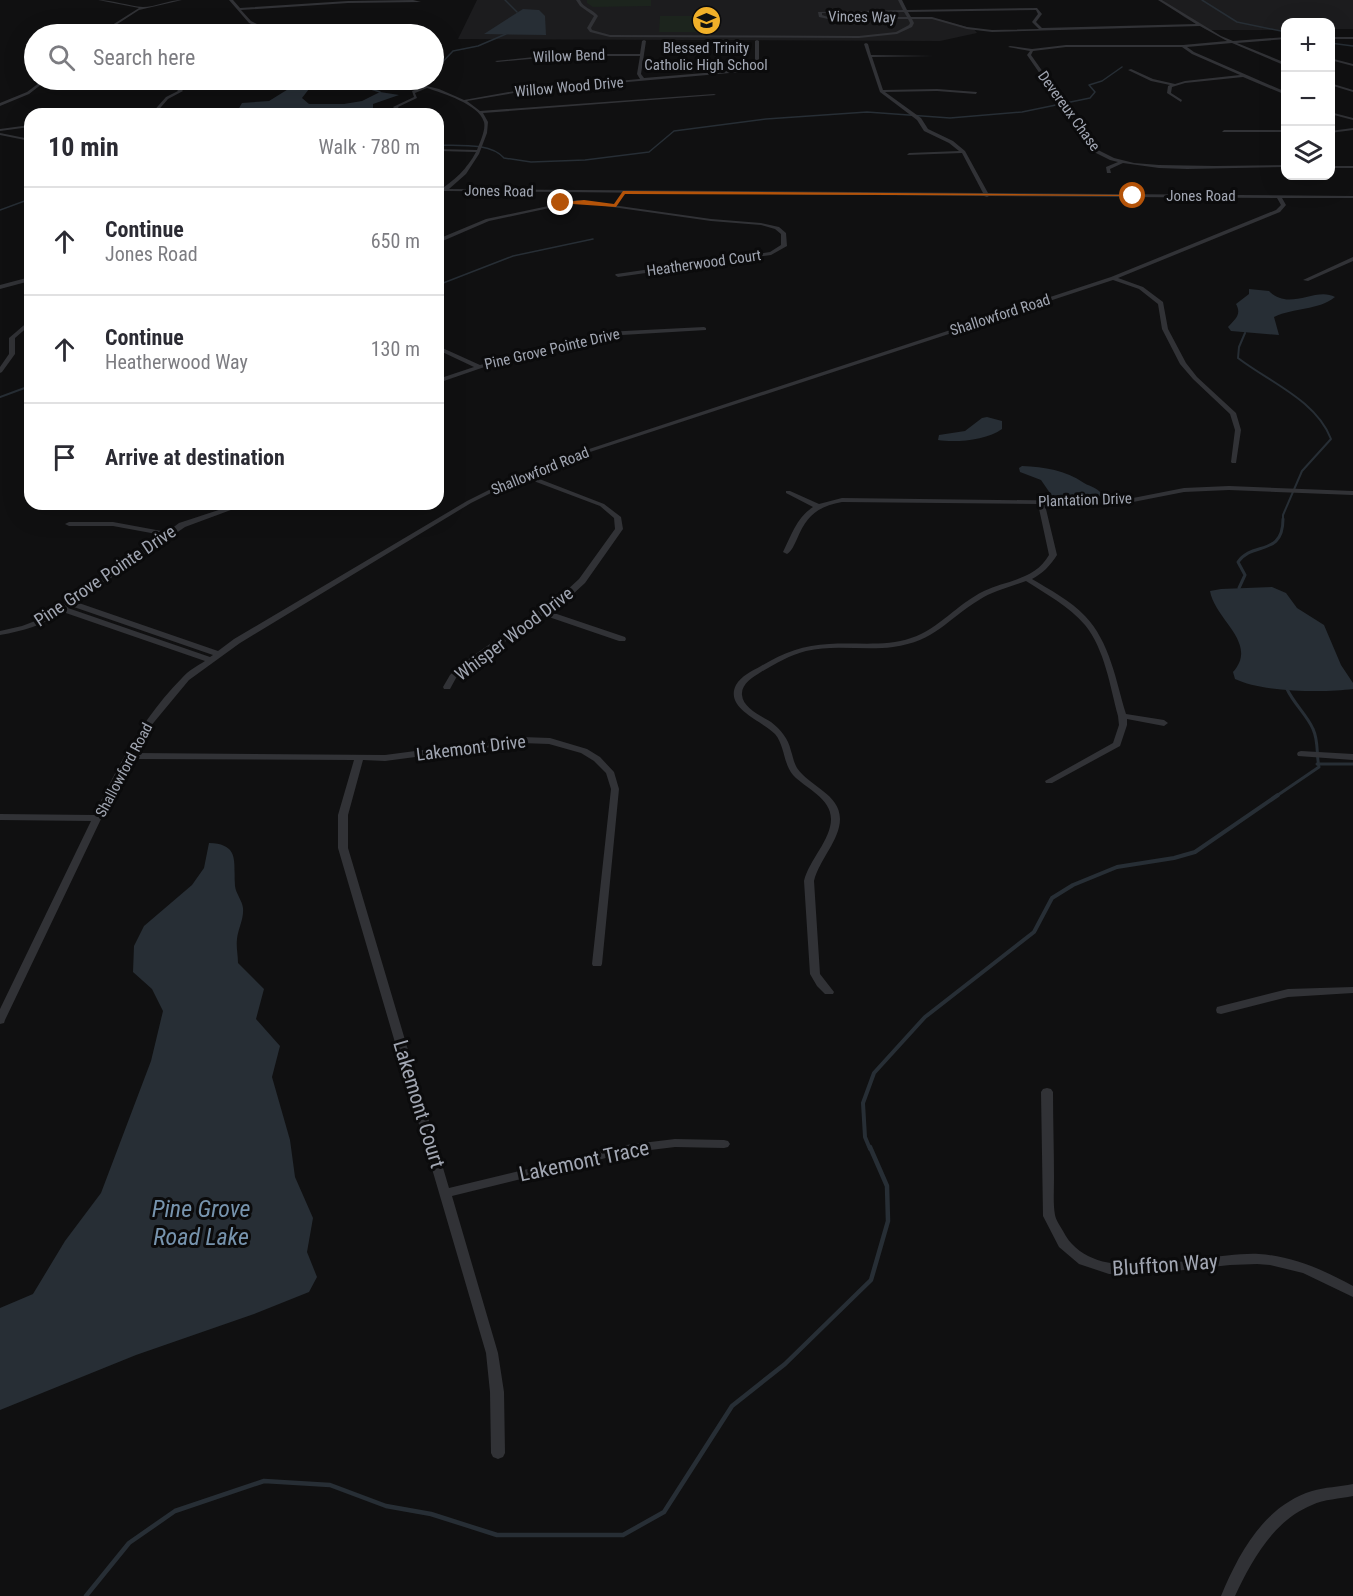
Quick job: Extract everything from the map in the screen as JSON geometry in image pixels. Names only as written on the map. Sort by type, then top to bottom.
[{"type":"street","points":[[100,0],[143,7]]},
{"type":"street","points":[[115,24],[143,7],[180,0]]},
{"type":"street","points":[[231,0],[253,24]]},
{"type":"street","points":[[578,0],[581,6],[592,10],[596,16],[589,28],[591,31],[610,36],[871,36],[904,30],[912,23],[900,0]]},
{"type":"street","points":[[1160,0],[1197,25],[1281,63]]},
{"type":"street","points":[[238,9],[348,2],[406,2]]},
{"type":"street","name":"Vinces Way","points":[[1041,28],[1034,22],[1040,14],[1038,9],[820,12],[820,16],[828,18],[938,19],[963,27],[986,30],[1197,25]]},
{"type":"street","name":"Devereux Chase","points":[[1281,38],[1183,46],[1054,46],[1032,50],[1029,56],[1096,151],[1121,162],[1149,166],[1281,166]]},
{"type":"street","points":[[1335,38],[1353,38]]},
{"type":"street","points":[[643,80],[639,74],[644,40]]},
{"type":"street","name":"Willow Wood Drive","points":[[463,101],[526,90],[729,73],[749,69],[757,63],[757,41]]},
{"type":"street","points":[[866,44],[881,91],[919,119],[926,130],[951,142],[963,152],[987,196]]},
{"type":"street","points":[[1183,46],[1193,53],[1281,92]]},
{"type":"street","points":[[1010,47],[1032,50]]},
{"type":"street","name":"Willow Bend","points":[[497,61],[562,55],[642,55]]},
{"type":"street","points":[[870,56],[932,56]]},
{"type":"street","points":[[1268,58],[1281,57]]},
{"type":"street","points":[[1338,60],[1350,57]]},
{"type":"street","points":[[1335,60],[1353,65]]},
{"type":"street","points":[[1130,70],[1152,80],[1173,84],[1244,76]]},
{"type":"street","points":[[1173,84],[1168,91],[1181,101]]},
{"type":"street","points":[[1335,86],[1353,91]]},
{"type":"street","points":[[0,105],[32,90]]},
{"type":"street","points":[[158,108],[167,98],[180,90]]},
{"type":"street","points":[[396,108],[416,97],[413,92],[415,90]]},
{"type":"street","points":[[434,90],[463,101],[480,112],[485,119],[486,126],[478,151],[465,174],[444,190]]},
{"type":"street","points":[[881,91],[937,90],[976,93]]},
{"type":"street","points":[[480,112],[714,95]]},
{"type":"street","points":[[1335,114],[1353,118]]},
{"type":"street","points":[[1,132],[24,127]]},
{"type":"street","points":[[1335,131],[1353,129]]},
{"type":"street","points":[[1224,131],[1281,131]]},
{"type":"street","points":[[1,132],[24,138]]},
{"type":"street","points":[[444,150],[478,151]]},
{"type":"street","points":[[909,154],[963,152]]},
{"type":"street","points":[[1109,172],[1108,168],[1121,162]]},
{"type":"street","points":[[1335,167],[1353,167]]},
{"type":"street","name":"Jones Road","points":[[444,190],[987,196],[1353,197]]},
{"type":"street","points":[[614,192],[616,204]]},
{"type":"street","points":[[616,204],[623,192]]},
{"type":"street","name":"Shallowford Road","points":[[0,1020],[46,921],[146,726],[186,678],[219,654],[469,502],[523,475],[579,454],[1113,278],[1278,210],[1284,205],[1279,196]]},
{"type":"street","points":[[444,238],[482,222],[565,202],[616,204]]},
{"type":"street","name":"Heatherwood Court","points":[[616,204],[711,220],[770,226],[783,232],[785,242],[782,248],[771,253],[618,275]]},
{"type":"street","points":[[1306,280],[1353,259]]},
{"type":"street","points":[[1113,278],[1141,288],[1159,300],[1165,329],[1183,364],[1233,413],[1238,430],[1234,462]]},
{"type":"street","points":[[0,287],[24,281]]},
{"type":"street","points":[[0,370],[12,354],[12,338],[24,327]]},
{"type":"street","name":"Pine Grove Pointe Drive","points":[[444,379],[478,366],[605,334],[704,330]]},
{"type":"street","points":[[444,351],[478,366]]},
{"type":"street","name":"Whisper Wood Drive","points":[[447,687],[453,677],[463,668],[543,612],[582,581],[617,536],[619,522],[614,513],[602,505],[523,475]]},
{"type":"street","name":"Plantation Drive","points":[[817,506],[851,500],[1112,502],[1206,488],[1353,493]]},
{"type":"street","points":[[785,494],[817,506],[803,517],[786,552]]},
{"type":"street","points":[[829,992],[815,974],[808,880],[834,830],[836,815],[826,799],[794,770],[780,734],[742,705],[739,698],[739,686],[750,675],[778,658],[804,650],[830,646],[886,645],[922,637],[940,628],[980,596],[1044,568],[1053,555],[1041,502]]},
{"type":"street","name":"Pine Grove Pointe Drive","points":[[0,633],[35,624],[71,603],[166,534],[201,517],[224,510]]},
{"type":"street","points":[[69,524],[113,524],[166,534]]},
{"type":"street","points":[[1025,578],[1065,602],[1089,625],[1097,638],[1122,716],[1123,725],[1118,744],[1049,781]]},
{"type":"street","points":[[71,603],[219,654]]},
{"type":"street","points":[[62,609],[210,660]]},
{"type":"street","points":[[543,612],[622,639]]},
{"type":"street","points":[[1122,716],[1164,723]]},
{"type":"street","name":"Lakemont Drive","points":[[129,756],[407,757],[531,740],[568,745],[584,751],[604,765],[614,781],[615,789],[597,964]]},
{"type":"street","points":[[1301,754],[1353,757]]},
{"type":"street","name":"Lakemont Court","points":[[359,758],[343,815],[343,848],[492,1353],[497,1392],[498,1453]]},
{"type":"street","points":[[0,817],[98,818]]},
{"type":"street","points":[[1221,1010],[1288,993],[1353,990]]},
{"type":"street","name":"Bluffton Way","points":[[1047,1092],[1049,1216],[1053,1230],[1062,1245],[1081,1260],[1093,1266],[1120,1270],[1258,1259],[1308,1270],[1353,1292]]},
{"type":"street","name":"Lakemont Trace","points":[[445,1194],[626,1149],[675,1143],[724,1144]]},
{"type":"street","points":[[1228,1596],[1247,1556],[1269,1527],[1287,1510],[1312,1498],[1353,1490]]},
{"type":"shaded area","name":"Blessed Trinity Catholic High School","points":[[477,0],[900,0],[908,18],[938,19],[974,29],[977,33],[940,41],[458,39]]},
{"type":"shaded area","points":[[587,0],[651,0],[651,6],[593,7],[587,3]]},
{"type":"shaded area","points":[[1162,0],[1353,0],[1353,29],[1335,29],[1335,18],[1281,18],[1281,30],[1207,30],[1184,17]]},
{"type":"shaded area","points":[[660,16],[701,16],[702,32],[659,32]]},
{"type":"water","points":[[523,9],[539,10],[545,16],[546,35],[484,34]]},
{"type":"water","points":[[287,90],[308,90],[302,98],[309,104],[344,104],[362,101],[380,92],[399,95],[373,104],[373,108],[239,108],[242,103],[269,101]]},
{"type":"water","points":[[1249,289],[1269,291],[1285,299],[1319,294],[1335,297],[1321,305],[1274,317],[1279,335],[1231,331],[1228,327],[1238,314],[1236,304],[1249,294]]},
{"type":"water","points":[[982,418],[1002,421],[1002,429],[988,436],[971,440],[938,440],[939,435],[965,431]]},
{"type":"water","points":[[1022,466],[1062,472],[1097,489],[1103,496],[1100,498],[1052,496],[1041,480],[1020,472],[1019,468]]},
{"type":"water","points":[[1272,587],[1286,593],[1297,608],[1324,625],[1341,665],[1353,683],[1353,689],[1326,691],[1276,689],[1235,679],[1233,672],[1240,661],[1241,651],[1233,632],[1213,602],[1210,591]]},
{"type":"water","name":"Pine Grove Road Lake","points":[[209,843],[226,847],[233,856],[235,886],[243,908],[237,939],[238,963],[264,989],[256,1019],[280,1046],[272,1077],[290,1140],[295,1177],[313,1218],[307,1252],[317,1277],[309,1292],[254,1314],[136,1355],[0,1410],[0,1308],[33,1294],[65,1241],[101,1193],[151,1061],[163,1011],[152,989],[133,972],[134,946],[144,926],[192,885],[204,868]]},
{"type":"waterway","points":[[505,0],[517,12]]},
{"type":"waterway","points":[[1202,0],[1237,22],[1281,31]]},
{"type":"waterway","points":[[444,60],[453,51],[478,46],[506,34]]},
{"type":"waterway","points":[[1335,44],[1353,46]]},
{"type":"waterway","points":[[444,145],[482,147],[491,149],[504,158],[531,162],[585,160],[649,152],[674,131],[766,119],[867,112],[950,118],[1022,112],[1090,98],[1095,92],[1089,85],[1102,81],[1122,67]]},
{"type":"waterway","points":[[374,90],[380,92]]},
{"type":"waterway","points":[[0,210],[24,201]]},
{"type":"waterway","points":[[444,283],[513,256],[593,239]]},
{"type":"waterway","points":[[1245,333],[1239,347],[1238,358],[1303,403],[1324,425],[1331,439],[1302,471],[1283,519]]},
{"type":"waterway","points":[[0,397],[24,388]]},
{"type":"waterway","points":[[1239,588],[1245,575],[1238,562],[1244,556],[1278,539],[1282,531],[1283,519]]},
{"type":"waterway","points":[[1287,689],[1313,729],[1319,764]]},
{"type":"waterway","points":[[1275,797],[1319,767],[1319,764]]},
{"type":"waterway","points":[[1319,764],[1353,764]]},
{"type":"waterway","points":[[870,1149],[865,1137],[863,1103],[874,1073],[925,1017],[1034,932],[1052,898],[1073,885],[1117,867],[1174,858],[1195,852],[1278,795]]},
{"type":"waterway","points":[[86,1596],[129,1543],[175,1511],[264,1481],[330,1485],[386,1506],[431,1514],[497,1535],[623,1535],[664,1512],[732,1406],[785,1364],[871,1280],[888,1221],[887,1186],[870,1147]]},
{"type":"place","name":"Blessed Trinity Catholic High School","points":[[706,21]]},
{"type":"route","points":[[561,203],[584,201],[616,206],[623,192],[1133,196]]}]
